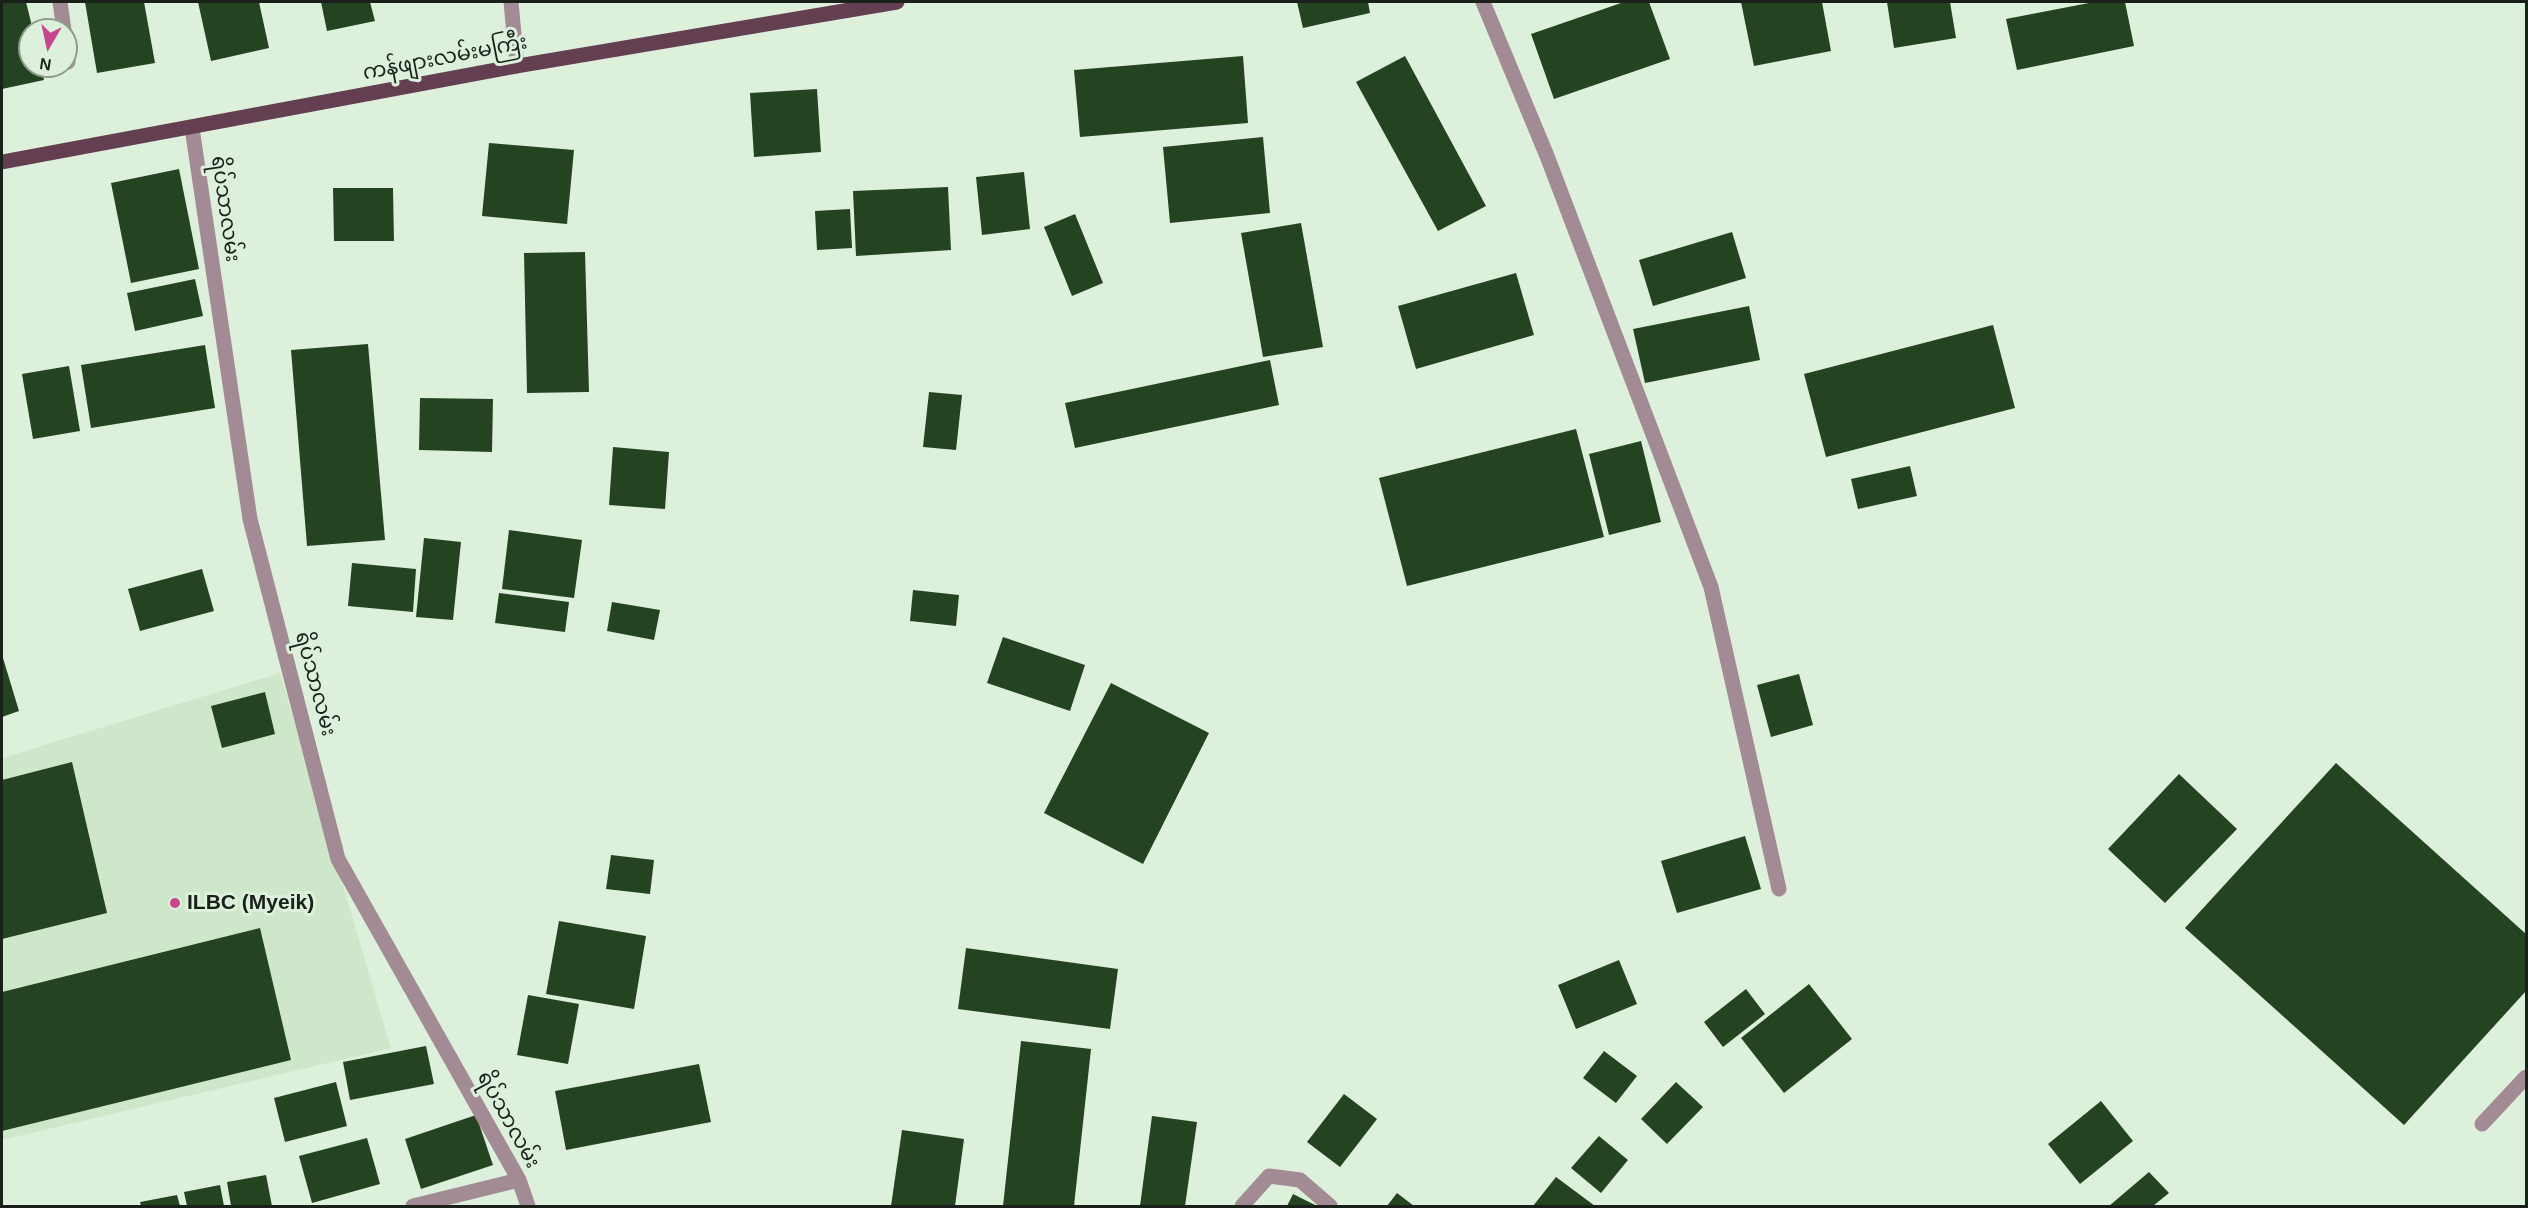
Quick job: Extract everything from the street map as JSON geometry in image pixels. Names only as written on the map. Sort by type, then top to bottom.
[{"type":"main road","name":"ကန်ဖျားလမ်းမကြီး","points":[[2,162],[518,66],[897,2]]},
{"type":"street","points":[[60,2],[62,18]]},
{"type":"street","points":[[511,2],[518,66]]},
{"type":"street","points":[[1483,2],[1547,156],[1711,587],[1779,890]]},
{"type":"street","name":"ရိပ်သာလမ်း","points":[[192,128],[250,519],[338,859],[519,1180],[528,1206]]},
{"type":"street","points":[[2482,1124],[2526,1077]]},
{"type":"street","points":[[1242,1206],[1269,1176],[1300,1180],[1330,1206]]},
{"type":"street","points":[[413,1206],[519,1180]]},
{"type":"shaded area","name":"ILBC (Myeik)","points":[[280,673],[391,1048],[2,1140],[2,758]]},
{"type":"building","points":[[2,2],[26,2],[30,18],[18,18],[18,78],[44,78],[44,80],[2,89]]},
{"type":"building","points":[[85,2],[144,2],[155,63],[97,73]]},
{"type":"building","points":[[198,2],[259,2],[269,48],[211,61]]},
{"type":"building","points":[[321,2],[370,2],[375,21],[327,31]]},
{"type":"building","points":[[1297,2],[1368,2],[1370,13],[1303,28]]},
{"type":"building","points":[[1624,2],[1649,2],[1670,59],[1554,99],[1531,34]]},
{"type":"building","points":[[1741,2],[1822,2],[1831,51],[1754,66]]},
{"type":"building","points":[[1887,2],[1950,2],[1956,38],[1894,48]]},
{"type":"building","points":[[2094,2],[2125,2],[2134,46],[2017,70],[2006,19]]},
{"type":"building","points":[[1243,56],[1248,123],[1080,137],[1074,70]]},
{"type":"building","points":[[1405,56],[1486,206],[1438,231],[1356,82]]},
{"type":"building","points":[[817,89],[821,152],[754,157],[750,93]]},
{"type":"building","points":[[1263,137],[1270,213],[1170,223],[1163,147]]},
{"type":"building","points":[[489,143],[574,150],[567,224],[482,216]]},
{"type":"building","points":[[179,169],[199,269],[131,283],[111,183]]},
{"type":"building","points":[[1024,172],[1030,229],[982,235],[976,177]]},
{"type":"building","points":[[948,187],[951,250],[856,256],[853,191]]},
{"type":"building","points":[[333,188],[393,188],[394,241],[334,241]]},
{"type":"building","points":[[850,209],[852,248],[817,250],[815,211]]},
{"type":"building","points":[[1075,214],[1103,283],[1072,296],[1044,227]]},
{"type":"building","points":[[1301,223],[1323,347],[1263,357],[1241,233]]},
{"type":"building","points":[[1732,232],[1746,278],[1653,306],[1639,260]]},
{"type":"building","points":[[585,252],[589,392],[527,393],[524,253]]},
{"type":"building","points":[[1516,273],[1534,335],[1416,369],[1398,306]]},
{"type":"building","points":[[195,279],[203,316],[135,331],[127,293]]},
{"type":"building","points":[[1749,306],[1760,360],[1645,383],[1633,329]]},
{"type":"building","points":[[1993,325],[2015,408],[1826,457],[1804,374]]},
{"type":"building","points":[[368,344],[385,540],[307,546],[291,350]]},
{"type":"building","points":[[205,345],[215,408],[91,428],[81,365]]},
{"type":"building","points":[[1270,360],[1279,405],[1075,448],[1065,403]]},
{"type":"building","points":[[69,366],[80,431],[33,439],[22,374]]},
{"type":"building","points":[[929,392],[962,395],[956,450],[923,447]]},
{"type":"building","points":[[420,398],[493,399],[492,452],[419,450]]},
{"type":"building","points":[[1576,429],[1604,537],[1407,586],[1379,478]]},
{"type":"building","points":[[1641,441],[1661,522],[1609,535],[1589,454]]},
{"type":"building","points":[[613,447],[669,452],[665,509],[609,505]]},
{"type":"building","points":[[1910,466],[1917,496],[1858,509],[1851,479]]},
{"type":"building","points":[[509,530],[582,540],[574,598],[502,589]]},
{"type":"building","points":[[424,538],[461,542],[453,620],[416,617]]},
{"type":"building","points":[[352,563],[416,569],[413,612],[348,606]]},
{"type":"building","points":[[202,569],[214,611],[140,631],[128,589]]},
{"type":"building","points":[[913,590],[959,595],[956,626],[910,621]]},
{"type":"building","points":[[499,593],[569,602],[565,632],[495,623]]},
{"type":"building","points":[[612,602],[660,610],[654,640],[607,631]]},
{"type":"building","points":[[1003,637],[1085,665],[1070,711],[987,683]]},
{"type":"building","points":[[2,658],[19,711],[2,717]]},
{"type":"building","points":[[1799,674],[1813,725],[1771,737],[1757,685]]},
{"type":"building","points":[[1111,683],[1209,733],[1143,864],[1044,813]]},
{"type":"building","points":[[265,692],[275,734],[222,748],[211,706]]},
{"type":"building","points":[[72,762],[107,913],[2,939],[2,780]]},
{"type":"building","points":[[2336,763],[2526,934],[2526,991],[2404,1125],[2185,928]]},
{"type":"building","points":[[2179,774],[2237,829],[2165,903],[2108,849]]},
{"type":"building","points":[[1745,836],[1761,889],[1677,913],[1661,861]]},
{"type":"building","points":[[611,855],[654,860],[650,894],[606,889]]},
{"type":"building","points":[[559,921],[646,936],[634,1009],[546,994]]},
{"type":"building","points":[[260,928],[291,1060],[2,1131],[2,992]]},
{"type":"building","points":[[966,948],[1118,969],[1110,1029],[958,1009]]},
{"type":"building","points":[[1619,960],[1637,1004],[1576,1029],[1558,985]]},
{"type":"building","points":[[1809,984],[1852,1039],[1784,1093],[1741,1038]]},
{"type":"building","points":[[1746,989],[1765,1014],[1723,1047],[1704,1022]]},
{"type":"building","points":[[528,995],[579,1004],[568,1064],[517,1055]]},
{"type":"building","points":[[1021,1041],[1091,1049],[1074,1206],[1003,1206]]},
{"type":"building","points":[[426,1046],[434,1084],[350,1100],[343,1062]]},
{"type":"building","points":[[1604,1051],[1637,1076],[1616,1103],[1583,1078]]},
{"type":"building","points":[[699,1064],[711,1122],[566,1150],[555,1091]]},
{"type":"building","points":[[336,1082],[347,1126],[285,1142],[274,1098]]},
{"type":"building","points":[[1676,1082],[1703,1107],[1667,1144],[1641,1119]]},
{"type":"building","points":[[1344,1094],[1377,1119],[1340,1167],[1307,1142]]},
{"type":"building","points":[[2101,1101],[2133,1141],[2080,1184],[2048,1144]]},
{"type":"building","points":[[476,1115],[493,1165],[421,1189],[405,1139]]},
{"type":"building","points":[[1152,1116],[1197,1122],[1185,1206],[1140,1206]]},
{"type":"building","points":[[902,1130],[964,1139],[955,1206],[891,1206]]},
{"type":"building","points":[[1599,1136],[1628,1160],[1601,1193],[1571,1168]]},
{"type":"building","points":[[367,1138],[380,1184],[312,1203],[299,1156]]},
{"type":"building","points":[[2149,1172],[2169,1193],[2153,1206],[2109,1206]]},
{"type":"building","points":[[266,1175],[272,1206],[231,1206],[227,1182]]},
{"type":"building","points":[[1556,1177],[1595,1206],[1533,1206]]},
{"type":"building","points":[[220,1185],[224,1206],[187,1206],[184,1192]]},
{"type":"building","points":[[1397,1193],[1414,1206],[1387,1206]]},
{"type":"building","points":[[1293,1194],[1317,1206],[1287,1206]]},
{"type":"building","points":[[177,1195],[180,1206],[141,1206],[140,1202]]},
{"type":"place","name":"ILBC (Myeik)","points":[[175,903]]}]
